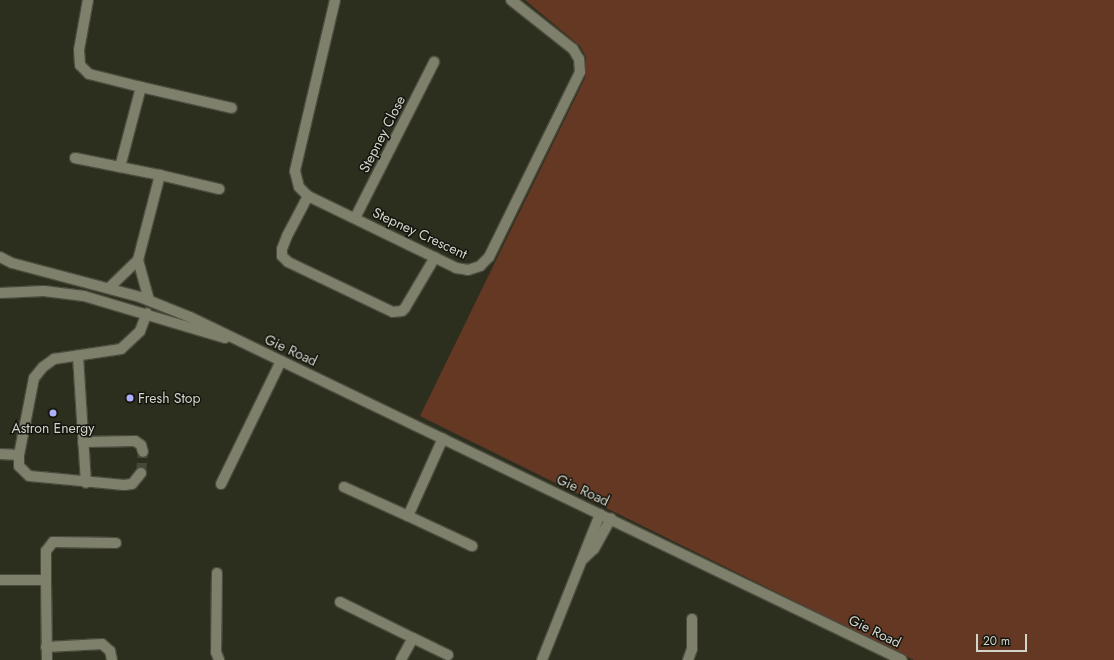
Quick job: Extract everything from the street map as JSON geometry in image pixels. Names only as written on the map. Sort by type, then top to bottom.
[{"type":"street","points":[[88,0],[79,50],[80,65],[89,74],[142,88],[232,108]]},
{"type":"street","points":[[335,0],[295,171],[299,187],[308,196],[287,236],[282,249],[282,256],[288,262],[393,312],[402,311],[405,308],[435,257]]},
{"type":"street","name":"Stepney Crescent","points":[[308,196],[462,270],[474,269],[485,262],[580,72],[579,58],[573,49],[511,0]]},
{"type":"street","name":"Stepney Close","points":[[355,218],[434,62]]},
{"type":"street","points":[[120,167],[142,88]]},
{"type":"street","points":[[74,158],[219,188]]},
{"type":"street","points":[[149,300],[138,260],[160,175]]},
{"type":"street","name":"Gie Road","points":[[0,257],[12,263],[110,287],[149,300],[252,346],[611,518],[902,660]]},
{"type":"street","points":[[110,287],[138,260]]},
{"type":"street","name":"Gie Road","points":[[0,293],[44,291],[84,296],[147,313],[252,346]]},
{"type":"street","points":[[141,473],[132,484],[86,483],[29,476],[20,466],[20,454],[34,378],[43,367],[54,359],[121,349],[140,331],[147,313]]},
{"type":"street","points":[[78,356],[86,483]]},
{"type":"street","points":[[221,484],[268,391],[281,361]]},
{"type":"street","points":[[408,516],[443,438]]},
{"type":"street","points":[[83,442],[135,441],[141,445],[143,452]]},
{"type":"street","points":[[0,454],[20,454]]},
{"type":"street","points":[[344,487],[472,546]]},
{"type":"street","points":[[542,660],[600,514]]},
{"type":"street","points":[[582,560],[594,549],[611,518]]},
{"type":"street","points":[[47,660],[46,551],[53,542],[116,543]]},
{"type":"street","points":[[217,572],[216,652],[219,660]]},
{"type":"street","points":[[0,580],[46,580]]},
{"type":"street","points":[[340,602],[448,656]]},
{"type":"street","points":[[688,660],[692,649],[692,619]]},
{"type":"street","points":[[401,660],[413,638]]},
{"type":"street","points":[[46,647],[102,644],[110,651],[112,660]]},
{"type":"shaded area","points":[[525,0],[1114,0],[1114,660],[914,660],[420,416],[586,76],[586,57],[580,46]]},
{"type":"tunnel","points":[[141,473],[143,452]]},
{"type":"place","name":"Fresh Stop","points":[[130,398]]},
{"type":"place","name":"Astron Energy","points":[[53,413]]}]
